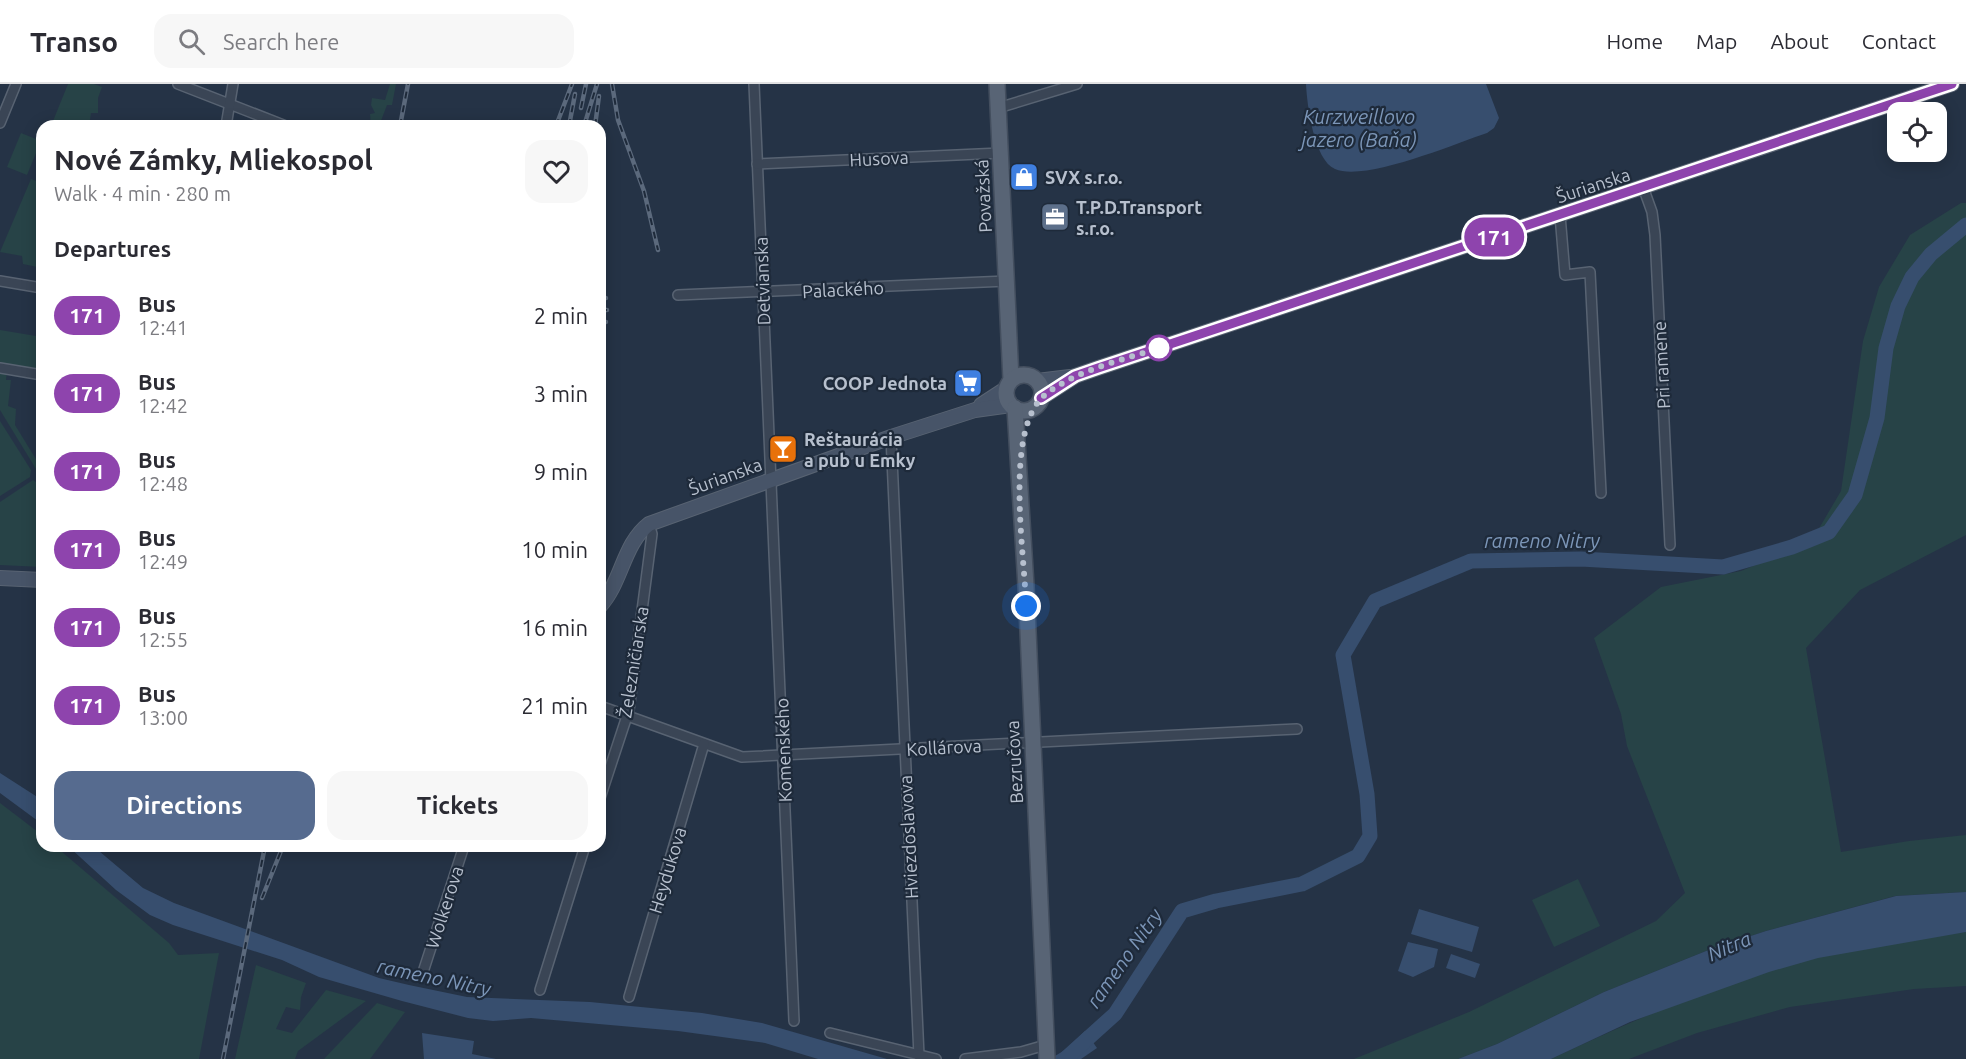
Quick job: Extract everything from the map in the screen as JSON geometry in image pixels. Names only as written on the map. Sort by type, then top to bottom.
[{"type":"main road","name":"Považská","points":[[997,84],[1001,153],[1007,186],[1009,384]]},
{"type":"main road","name":"Považská","points":[[1009,306],[1021,358],[1033,378]]},
{"type":"main road","points":[[1009,384],[1020,375],[1033,378]]},
{"type":"main road","name":"Bezručova","points":[[1019,463],[1042,389],[1033,378]]},
{"type":"main road","name":"Bezručova","points":[[1009,384],[1006,397],[1013,407],[1019,463],[1045,1052]]},
{"type":"main road","points":[[1013,407],[1023,411],[1037,404]]},
{"type":"street","points":[[0,123],[16,84]]},
{"type":"street","points":[[178,84],[271,120]]},
{"type":"street","points":[[227,120],[233,84]]},
{"type":"street","name":"Detvianska","points":[[754,84],[771,478]]},
{"type":"street","points":[[998,108],[1077,84]]},
{"type":"street","name":"Šurianska","points":[[1033,378],[1075,376],[1952,84]]},
{"type":"street","name":"Husova","points":[[758,164],[1001,153]]},
{"type":"street","name":"Pri ramene","points":[[1643,187],[1652,212],[1654,234],[1670,545]]},
{"type":"street","points":[[1560,215],[1565,275],[1590,273],[1601,493]]},
{"type":"street","points":[[0,281],[36,287]]},
{"type":"street","name":"Palackého","points":[[678,295],[1007,281]]},
{"type":"street","points":[[0,368],[36,374]]},
{"type":"street","name":"Šurianska","points":[[1037,404],[1075,376]]},
{"type":"street","name":"Šurianska","points":[[975,410],[1009,384]]},
{"type":"street","name":"Šurianska","points":[[606,598],[612,591],[634,540],[650,524],[771,478],[891,437],[975,410],[1013,407]]},
{"type":"street","name":"Hviezdoslavova","points":[[891,437],[919,1056]]},
{"type":"street","name":"Komenského","points":[[771,478],[794,1021]]},
{"type":"street","name":"Železničiarska","points":[[606,780],[627,716],[652,534],[650,524]]},
{"type":"street","points":[[0,578],[36,580]]},
{"type":"street","name":"Kollárova","points":[[606,708],[742,757],[1297,729]]},
{"type":"street","name":"Heydukova","points":[[629,997],[704,744]]},
{"type":"street","name":"Wolkerova","points":[[424,969],[462,852]]},
{"type":"street","points":[[540,990],[583,852]]},
{"type":"street","points":[[830,1033],[936,1059]]},
{"type":"street","points":[[965,1059],[1021,1052],[1045,1052]]},
{"type":"green space","points":[[68,84],[94,84],[102,87],[98,98],[98,113],[91,113],[90,120],[53,120]]},
{"type":"green space","points":[[390,84],[396,84],[392,105],[387,105],[381,120],[370,120],[370,114],[375,113],[371,105],[372,98],[385,100]]},
{"type":"green space","points":[[21,133],[36,139],[36,153],[27,175],[7,167]]},
{"type":"green space","points":[[31,179],[36,181],[36,267],[23,264],[22,256],[0,252]]},
{"type":"green space","points":[[1961,203],[1966,203],[1966,535],[1860,590],[1806,648],[1841,852],[1966,835],[1966,892],[1895,896],[1766,931],[1711,949],[1604,992],[1497,1044],[1458,1059],[1354,1059],[1469,1012],[1656,921],[1685,893],[1627,746],[1621,714],[1594,638],[1661,587],[1741,571],[1811,542],[1841,491],[1863,341],[1879,287],[1910,235]]},
{"type":"green space","points":[[0,330],[36,336],[36,370],[0,364]]},
{"type":"green space","points":[[0,370],[7,371],[6,380],[11,380],[8,406],[16,409],[15,425],[36,459],[36,469],[0,410]]},
{"type":"green space","points":[[0,421],[31,470],[30,477],[0,496]]},
{"type":"green space","points":[[33,480],[36,482],[36,567],[0,565],[0,502]]},
{"type":"green space","points":[[0,803],[36,830],[36,852],[62,852],[169,943],[178,955],[219,953],[199,1059],[0,1059]]},
{"type":"green space","points":[[1578,879],[1600,926],[1554,947],[1532,900]]},
{"type":"green space","points":[[1966,932],[1966,986],[1914,989],[1790,1007],[1697,1033],[1629,1059],[1551,1059],[1682,1001],[1784,966],[1855,949]]},
{"type":"green space","points":[[256,965],[306,983],[301,997],[300,1010],[286,1007],[276,1029],[292,1033],[326,990],[366,1001],[298,1051],[295,1059],[235,1059]]},
{"type":"green space","points":[[377,1003],[405,1012],[370,1059],[324,1059]]},
{"type":"water","name":"Kurzweillovo jazero (Baňa)","points":[[1306,84],[1486,84],[1499,118],[1494,128],[1487,133],[1454,145],[1388,166],[1349,172],[1335,169],[1322,155],[1313,131]]},
{"type":"water","points":[[0,773],[36,796],[36,820],[0,793]]},
{"type":"water","points":[[75,852],[100,852],[143,888],[174,903],[379,978],[467,997],[590,1002],[702,1013],[762,1023],[887,1059],[818,1059],[765,1043],[678,1031],[531,1018],[493,1021],[468,1018],[319,977],[282,960],[173,925],[150,915],[116,890]]},
{"type":"water","name":"Nitra","points":[[1966,892],[1966,932],[1818,958],[1769,972],[1630,1022],[1551,1059],[1458,1059],[1497,1044],[1604,992],[1711,949],[1766,931],[1896,896]]},
{"type":"water","points":[[1419,909],[1479,927],[1472,952],[1411,934]]},
{"type":"water","points":[[1408,942],[1438,949],[1434,967],[1413,977],[1398,971]]},
{"type":"water","points":[[1451,954],[1480,964],[1475,978],[1446,968]]},
{"type":"water","points":[[1085,1031],[1097,1048],[1081,1059],[1050,1059],[1065,1050]]},
{"type":"water","points":[[422,1033],[474,1041],[472,1054],[496,1059],[424,1059]]},
{"type":"waterway","name":"rameno Nitry","points":[[1065,1059],[1115,1014],[1182,911],[1216,901],[1302,884],[1358,856],[1370,836],[1367,794],[1343,655],[1375,601],[1471,561],[1581,559],[1723,567],[1792,547],[1829,532],[1855,495],[1877,418],[1886,348],[1898,306],[1912,277],[1931,254],[1966,225]]},
{"type":"railway","points":[[401,120],[408,84]]},
{"type":"railway","points":[[558,120],[572,84]]},
{"type":"railway","points":[[581,108],[586,84]]},
{"type":"railway","points":[[586,120],[597,84]]},
{"type":"railway","points":[[612,84],[618,120],[644,191],[658,250]]},
{"type":"railway","points":[[570,120],[575,94]]},
{"type":"railway","points":[[596,120],[599,96]]},
{"type":"railway","points":[[223,1059],[264,852]]},
{"type":"railway","points":[[262,898],[281,852]]},
{"type":"bus line","name":"171","points":[[1041,398],[1075,376],[1098,368],[1952,84]]},
{"type":"place","name":"SVX s.r.o.","points":[[1024,177]]},
{"type":"place","name":"T.P.D.Transport s.r.o.","points":[[1055,217]]},
{"type":"place","name":"COOP Jednota","points":[[968,383]]},
{"type":"place","name":"Reštaurácia a pub u Emky","points":[[783,449]]},
{"type":"route","points":[[1026,606],[1019,463],[1032,409],[1041,398],[1075,376],[1098,368],[1168,345],[1159,348]]}]
